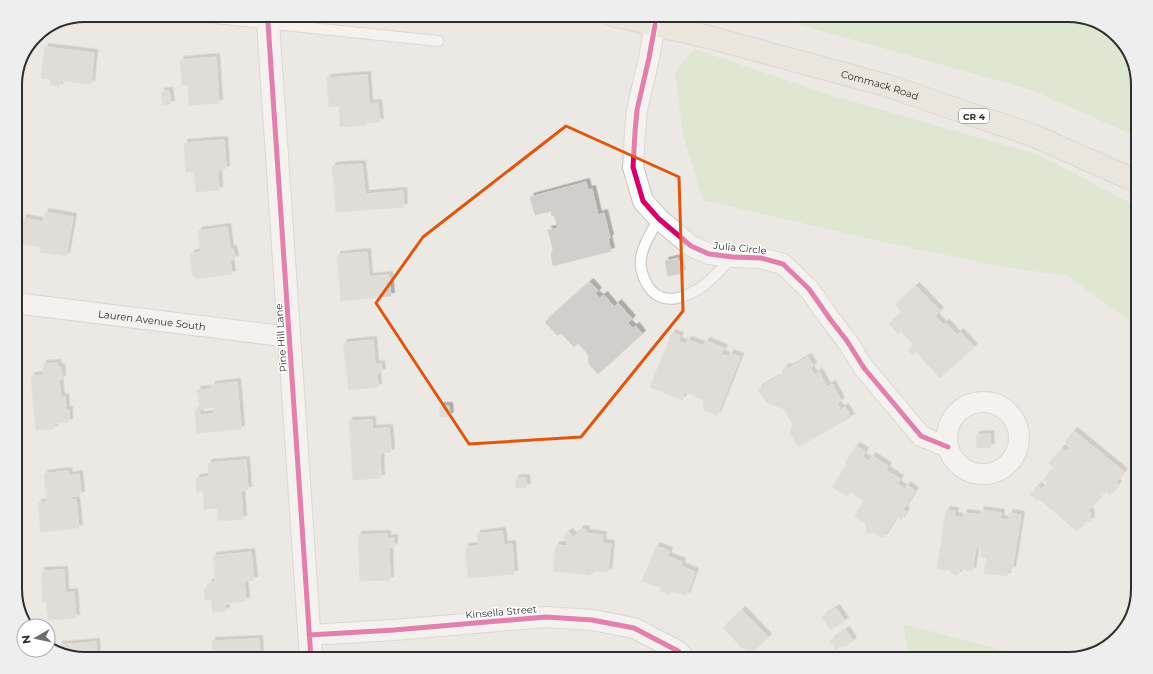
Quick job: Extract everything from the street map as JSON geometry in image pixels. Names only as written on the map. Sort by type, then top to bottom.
[{"type":"main road","name":"Commack Road","points":[[642,22],[719,40],[885,86],[1032,135],[1131,179]]},
{"type":"street","name":"Pine Hill Lane","points":[[267,22],[311,652]]},
{"type":"street","name":"Julia Circle","points":[[655,25],[637,110],[633,167],[643,201],[659,219],[691,246],[709,254],[761,258],[783,264],[809,289],[847,341],[864,368],[921,436],[948,447]]},
{"type":"street","name":"Lauren Avenue South","points":[[22,304],[290,337]]},
{"type":"street","name":"Kinsella Street","points":[[310,635],[394,630],[546,617],[592,620],[634,628],[679,652]]},
{"type":"lane","points":[[290,22],[438,41]]},
{"type":"lane","points":[[659,219],[647,240],[641,257],[641,265],[646,283],[655,294],[670,299],[690,294],[701,287],[733,257]]},
{"type":"highlighted area","points":[[566,126],[679,177],[683,311],[581,437],[469,444],[376,303],[423,237]]},
{"type":"green space","points":[[790,22],[1068,22],[1084,24],[1100,30],[1113,40],[1126,61],[1131,81],[1131,134],[1031,90]]},
{"type":"green space","points":[[694,49],[837,97],[1039,155],[1131,203],[1131,323],[1068,276],[1004,267],[892,244],[703,200],[683,135],[675,72]]},
{"type":"green space","points":[[903,624],[1006,652],[908,652]]},
{"type":"building","points":[[45,47],[94,53],[91,84],[60,81],[59,87],[50,85],[50,79],[41,78]]},
{"type":"building","points":[[216,57],[219,103],[189,105],[188,85],[182,85],[180,60]]},
{"type":"building","points":[[367,75],[369,104],[378,103],[380,122],[340,127],[339,106],[329,107],[327,78]]},
{"type":"building","points":[[169,91],[171,104],[163,105],[161,92]]},
{"type":"building","points":[[224,140],[226,169],[218,170],[219,190],[196,192],[194,172],[186,172],[184,143]]},
{"type":"building","points":[[362,164],[365,194],[403,191],[404,207],[336,212],[332,166]]},
{"type":"building","points":[[586,182],[588,190],[592,189],[598,215],[604,213],[610,238],[608,238],[611,251],[553,266],[551,255],[553,249],[548,230],[558,228],[554,215],[552,216],[551,211],[535,215],[530,197]]},
{"type":"building","points":[[45,212],[73,217],[66,256],[40,252],[41,247],[22,244],[23,218],[43,222]]},
{"type":"building","points":[[227,227],[230,249],[233,249],[235,259],[230,259],[232,274],[195,279],[195,276],[193,276],[190,254],[201,252],[198,231]]},
{"type":"building","points":[[367,252],[369,277],[389,275],[391,296],[341,301],[337,255]]},
{"type":"building","points":[[678,258],[682,273],[668,276],[665,261]]},
{"type":"building","points":[[590,282],[598,291],[595,294],[600,298],[604,295],[614,307],[618,303],[632,319],[628,323],[633,328],[636,326],[642,334],[598,374],[589,364],[588,354],[578,343],[574,347],[562,334],[557,335],[545,322]]},
{"type":"building","points":[[916,286],[940,311],[935,316],[943,325],[946,323],[957,335],[960,332],[974,347],[940,378],[916,352],[913,355],[908,350],[914,345],[901,331],[898,334],[889,324],[902,312],[895,305]]},
{"type":"building","points":[[672,333],[680,336],[678,341],[686,344],[688,340],[704,346],[706,341],[724,348],[721,354],[729,357],[730,353],[740,357],[717,415],[704,410],[703,400],[685,392],[682,400],[650,387]]},
{"type":"building","points":[[373,340],[375,365],[381,364],[382,372],[377,373],[378,387],[349,390],[343,343]]},
{"type":"building","points":[[808,357],[813,366],[810,368],[814,375],[819,372],[827,387],[832,384],[841,401],[837,404],[841,410],[845,407],[851,417],[798,447],[790,432],[793,425],[784,409],[766,402],[758,389],[780,376],[785,367],[789,368]]},
{"type":"building","points":[[57,363],[58,367],[61,367],[62,379],[59,379],[61,398],[65,397],[66,410],[69,410],[69,422],[53,424],[54,429],[36,430],[31,376],[44,375],[43,364]]},
{"type":"building","points":[[237,382],[241,429],[197,433],[195,410],[199,410],[200,415],[214,414],[214,407],[200,409],[197,390],[212,389],[212,385]]},
{"type":"building","points":[[440,406],[449,406],[450,416],[440,417]]},
{"type":"building","points":[[372,420],[372,429],[389,428],[391,452],[380,453],[381,478],[353,480],[349,421]]},
{"type":"building","points":[[1074,431],[1124,472],[1116,482],[1118,484],[1110,495],[1105,491],[1087,512],[1090,512],[1091,521],[1084,522],[1077,531],[1039,499],[1038,501],[1030,495],[1038,486],[1042,489],[1047,483],[1043,480],[1053,467],[1049,463],[1062,448],[1066,452],[1070,447],[1065,442]]},
{"type":"building","points":[[990,434],[991,447],[977,448],[976,435]]},
{"type":"building","points":[[856,446],[865,451],[862,457],[869,461],[872,456],[888,466],[886,470],[900,479],[897,484],[905,489],[907,485],[915,491],[903,510],[906,511],[901,520],[896,517],[883,538],[873,532],[867,533],[865,524],[867,524],[855,516],[864,501],[850,492],[847,496],[832,487],[847,464],[845,463]]},
{"type":"building","points":[[246,460],[248,490],[241,491],[243,519],[218,521],[217,508],[204,509],[203,491],[197,492],[196,478],[209,477],[208,463]]},
{"type":"building","points":[[68,471],[69,476],[79,474],[81,495],[70,497],[71,500],[76,500],[79,528],[41,532],[38,503],[47,502],[44,474]]},
{"type":"building","points":[[526,478],[527,487],[516,488],[515,479]]},
{"type":"building","points":[[946,510],[955,511],[954,516],[963,518],[964,513],[980,515],[981,510],[1001,513],[1000,519],[1008,520],[1009,513],[1021,515],[1012,570],[1008,569],[1007,576],[984,573],[987,558],[981,557],[981,547],[976,547],[972,571],[959,569],[958,575],[950,573],[951,571],[937,569]]},
{"type":"building","points":[[581,529],[586,530],[586,533],[603,535],[602,543],[611,544],[608,572],[591,570],[591,575],[553,571],[556,545],[567,546],[567,541],[563,537],[569,532],[574,537]]},
{"type":"building","points":[[502,531],[504,545],[512,544],[514,574],[468,578],[465,547],[478,546],[477,534]]},
{"type":"building","points":[[387,534],[387,539],[394,538],[394,547],[389,547],[390,580],[360,581],[358,535]]},
{"type":"building","points":[[656,546],[669,551],[667,556],[682,562],[681,566],[695,572],[686,596],[672,590],[670,595],[660,591],[662,588],[642,581]]},
{"type":"building","points":[[251,552],[254,580],[244,581],[246,601],[225,604],[226,611],[213,612],[211,599],[205,600],[204,589],[209,588],[209,583],[216,582],[213,556]]},
{"type":"building","points":[[64,570],[65,593],[74,592],[76,618],[56,619],[56,618],[48,618],[46,602],[43,602],[41,571]]},
{"type":"building","points":[[836,608],[845,621],[831,630],[822,617]]},
{"type":"building","points":[[742,610],[768,637],[752,652],[748,652],[743,647],[742,648],[723,628]]},
{"type":"building","points":[[846,630],[853,641],[836,650],[830,641]]},
{"type":"building","points":[[259,639],[260,652],[213,652],[212,641]]},
{"type":"building","points":[[96,642],[97,652],[69,650],[59,645]]},
{"type":"cycle path","points":[[268,22],[311,652]]},
{"type":"cycle path","points":[[655,25],[637,110],[635,132],[633,167],[643,201],[659,219],[691,246],[709,254],[761,258],[783,264],[809,289],[847,341],[864,368],[921,436],[948,447]]},
{"type":"cycle path","points":[[309,635],[394,630],[546,617],[592,620],[634,628],[679,652]]}]
